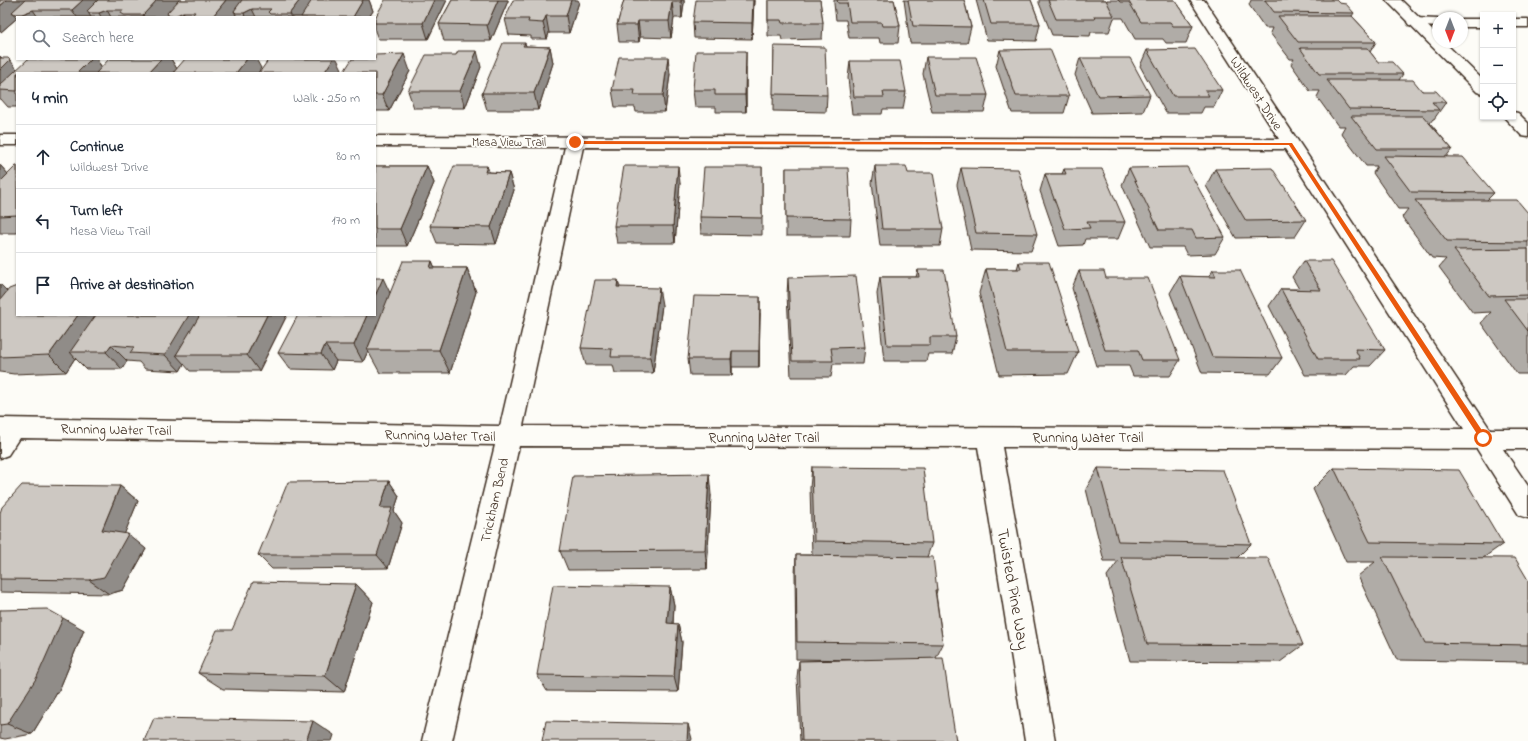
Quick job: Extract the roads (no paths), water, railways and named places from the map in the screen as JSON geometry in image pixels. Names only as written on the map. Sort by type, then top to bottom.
[{"type":"street","name":"Wildwest Drive","points":[[1197,0],[1528,507]]},
{"type":"street","points":[[1393,0],[1480,86]]},
{"type":"street","points":[[1414,22],[1432,22]]},
{"type":"street","points":[[1468,23],[1480,23]]},
{"type":"street","points":[[1516,23],[1528,23]]},
{"type":"street","points":[[1515,120],[1528,132]]},
{"type":"street","points":[[0,140],[16,140]]},
{"type":"street","name":"Mesa View Trail","points":[[376,141],[1291,144]]},
{"type":"street","name":"Trickham Bend","points":[[437,741],[509,436],[575,142]]},
{"type":"street","points":[[0,448],[6,428]]},
{"type":"street","name":"Running Water Trail","points":[[6,428],[509,436],[1528,439]]},
{"type":"street","name":"Twisted Pine Way","points":[[988,437],[1040,741]]}]
